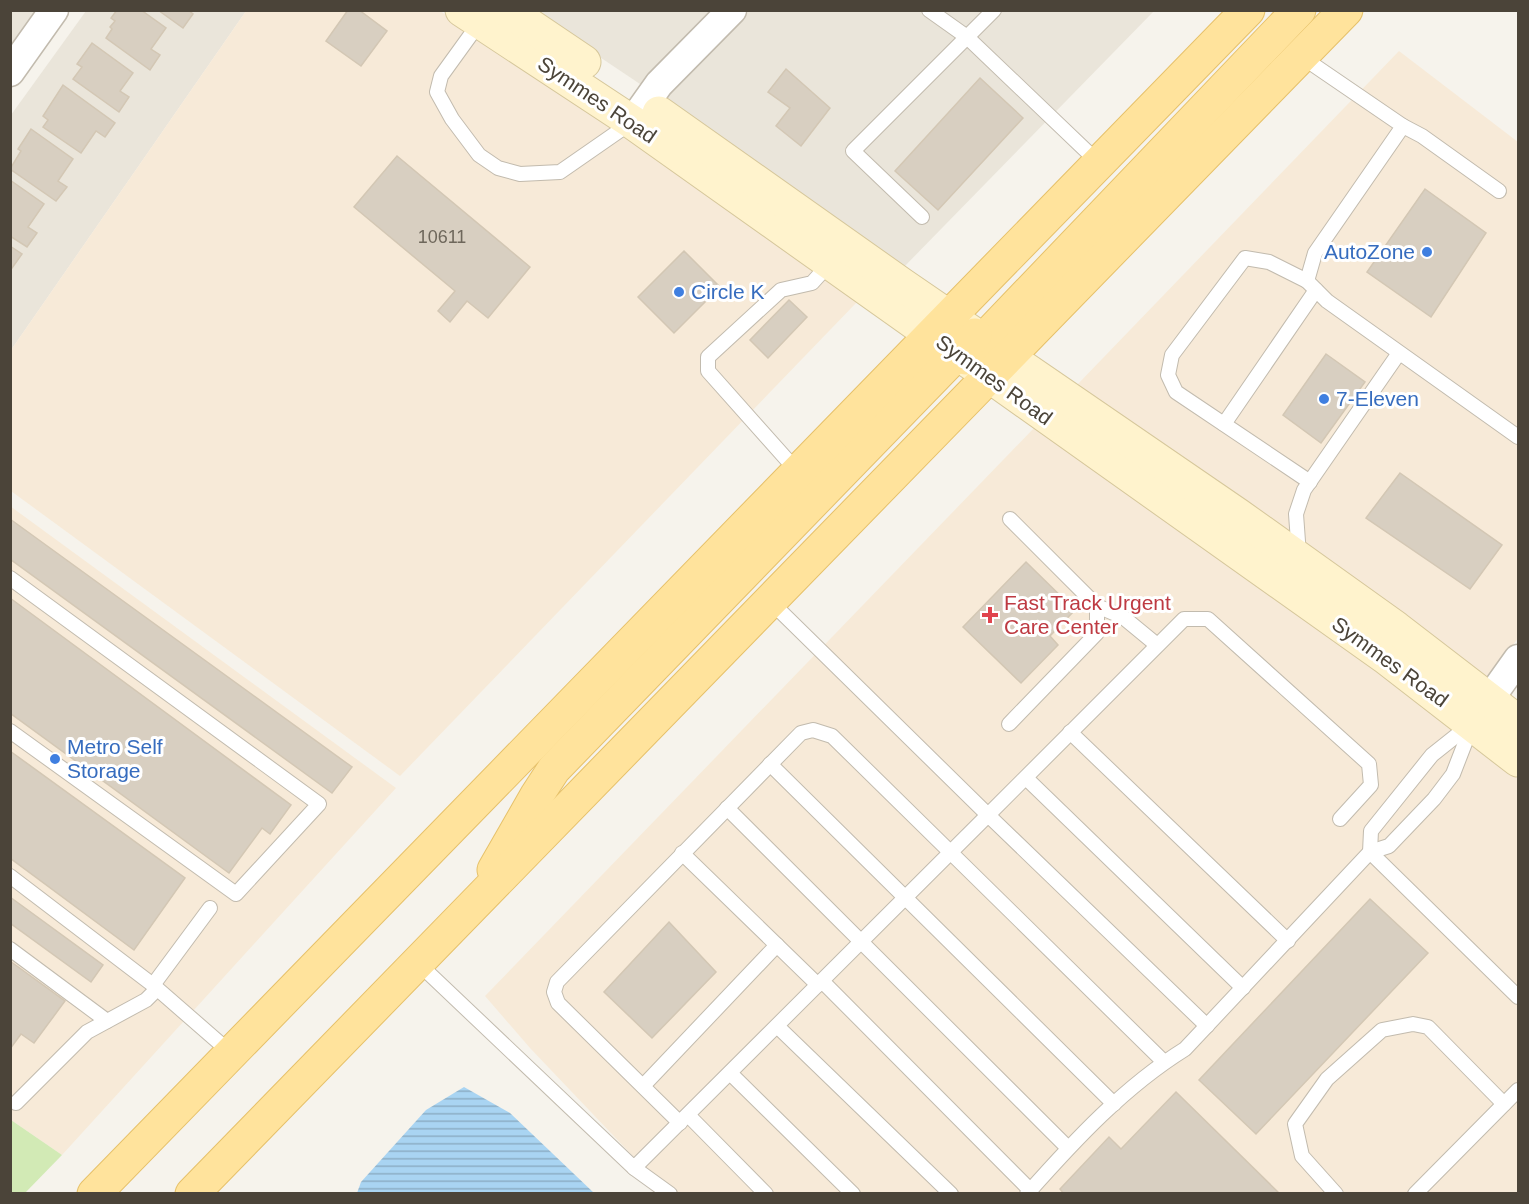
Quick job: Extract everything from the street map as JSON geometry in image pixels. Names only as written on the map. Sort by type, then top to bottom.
[{"type":"main road","points":[[192,1194],[771,602],[970,347],[1100,164],[1248,10]]},
{"type":"main road","points":[[478,902],[520,822],[554,769],[1299,10]]},
{"type":"main road","points":[[94,1194],[798,472],[970,347],[1302,57],[1346,10]]},
{"type":"street","points":[[10,72],[54,10]]},
{"type":"street","points":[[638,112],[659,84],[732,10]]},
{"type":"street","name":"Symmes Road","points":[[483,14],[638,112],[970,347],[1376,651],[1481,711],[1518,722]]},
{"type":"street","name":"Symmes Road","points":[[638,112],[830,263],[970,347],[1300,560],[1396,628],[1481,711],[1518,760]]},
{"type":"street","points":[[1481,711],[1518,659]]},
{"type":"lane","points":[[929,10],[967,36],[1100,164]]},
{"type":"lane","points":[[922,217],[853,151],[994,10]]},
{"type":"lane","points":[[483,14],[441,76],[437,92],[464,138],[479,155],[498,168],[520,174],[560,172],[638,112]]},
{"type":"lane","points":[[1302,57],[1403,126],[1422,136],[1499,191]]},
{"type":"lane","points":[[1224,424],[1312,286],[1315,253],[1403,126]]},
{"type":"lane","points":[[1310,482],[1176,392],[1168,375],[1172,355],[1245,258],[1269,262],[1312,286],[1327,301],[1518,437]]},
{"type":"lane","points":[[798,472],[708,371],[708,357],[781,290],[812,283],[830,263]]},
{"type":"lane","points":[[1300,560],[1296,514],[1310,482],[1399,352]]},
{"type":"lane","points":[[1010,519],[1097,606],[1123,617],[1157,645]]},
{"type":"lane","points":[[10,578],[319,804],[236,894],[10,731]]},
{"type":"lane","points":[[771,602],[1207,1026]]},
{"type":"lane","points":[[1009,724],[1097,633],[1097,606]]},
{"type":"lane","points":[[634,1168],[1184,619],[1208,619],[1369,764],[1371,785],[1340,819]]},
{"type":"lane","points":[[1481,711],[1432,755],[1371,831],[1370,852],[1518,997]]},
{"type":"lane","points":[[682,853],[777,945],[820,983],[1029,1192],[1068,1148],[1114,1104],[1149,1072],[1185,1049],[1370,852],[1389,846],[1447,783],[1481,711]]},
{"type":"lane","points":[[766,1194],[684,1119],[643,1086],[558,1003],[554,992],[564,974],[801,733],[813,730],[832,736],[1164,1062]]},
{"type":"lane","points":[[1070,732],[1288,941]]},
{"type":"lane","points":[[770,764],[1114,1104]]},
{"type":"lane","points":[[1026,778],[1243,988]]},
{"type":"lane","points":[[727,808],[1068,1148]]},
{"type":"lane","points":[[10,876],[155,987],[231,1053]]},
{"type":"lane","points":[[16,1103],[87,1032],[146,1000],[210,908]]},
{"type":"lane","points":[[643,1086],[777,945]]},
{"type":"lane","points":[[10,949],[107,1021]]},
{"type":"lane","points":[[418,963],[634,1168],[670,1194]]},
{"type":"lane","points":[[1336,1194],[1302,1156],[1295,1124],[1327,1079],[1382,1030],[1413,1024],[1428,1026],[1504,1104]]},
{"type":"lane","points":[[777,1026],[951,1194]]},
{"type":"lane","points":[[730,1073],[853,1194]]},
{"type":"lane","points":[[1415,1194],[1518,1089]]},
{"type":"shaded area","points":[[11,11],[40,11],[11,51]]},
{"type":"shaded area","points":[[86,11],[246,11],[11,350],[11,115]]},
{"type":"shaded area","points":[[246,11],[440,11],[578,100],[857,302],[400,776],[11,491],[11,350]]},
{"type":"shaded area","points":[[531,11],[715,11],[643,86]]},
{"type":"shaded area","points":[[749,11],[1154,11],[902,269],[663,99]]},
{"type":"shaded area","points":[[1399,51],[1518,142],[1518,638],[1488,681],[1076,386]]},
{"type":"shaded area","points":[[1035,427],[1377,668],[1518,779],[1518,1193],[668,1193],[530,1048],[485,996]]},
{"type":"shaded area","points":[[10,506],[396,788],[62,1155],[11,1120]]},
{"type":"green space","points":[[11,1120],[62,1155],[25,1193],[11,1193]]},
{"type":"water","points":[[464,1087],[510,1113],[594,1193],[357,1193],[361,1182],[426,1110]]},
{"type":"building","points":[[117,10],[141,10],[166,28],[151,49],[160,55],[150,70],[106,38],[115,21],[111,18]]},
{"type":"building","points":[[158,10],[188,10],[193,14],[183,28]]},
{"type":"building","points":[[348,10],[359,10],[387,31],[361,66],[326,41]]},
{"type":"building","points":[[92,43],[133,73],[120,91],[129,97],[119,112],[73,79],[82,67],[77,64]]},
{"type":"building","points":[[786,69],[830,108],[801,146],[776,126],[790,108],[768,92]]},
{"type":"building","points":[[980,78],[1023,118],[938,210],[895,171]]},
{"type":"building","points":[[63,85],[115,123],[105,137],[96,131],[81,153],[43,127],[48,120],[43,116]]},
{"type":"building","points":[[31,129],[73,159],[58,181],[67,187],[56,201],[10,169],[21,151],[18,149]]},
{"type":"building","points":[[397,156],[530,267],[488,318],[467,301],[450,322],[438,311],[455,291],[354,207]]},
{"type":"building","points":[[10,180],[44,204],[28,227],[37,233],[27,247],[10,236]]},
{"type":"building","name":"AutoZone","points":[[1425,189],[1486,233],[1431,317],[1367,272]]},
{"type":"building","points":[[10,246],[22,254],[12,268],[10,267]]},
{"type":"building","name":"Circle K","points":[[684,251],[720,287],[674,333],[638,297]]},
{"type":"building","name":"Circle K","points":[[789,300],[807,317],[768,358],[750,340]]},
{"type":"building","name":"7-Eleven","points":[[1326,354],[1365,382],[1321,443],[1283,415]]},
{"type":"building","points":[[1400,473],[1502,545],[1470,589],[1366,518]]},
{"type":"building","points":[[10,519],[352,767],[332,793],[10,559]]},
{"type":"building","points":[[1026,562],[1075,610],[1050,636],[1058,645],[1021,683],[963,627]]},
{"type":"building","points":[[10,598],[291,805],[270,834],[262,828],[229,873],[10,713]]},
{"type":"building","points":[[10,751],[185,878],[134,950],[10,858]]},
{"type":"building","points":[[10,897],[103,965],[91,982],[10,923]]},
{"type":"building","points":[[1370,899],[1428,953],[1256,1134],[1199,1080]]},
{"type":"building","points":[[669,922],[716,972],[652,1038],[604,992]]},
{"type":"building","points":[[10,961],[65,1001],[34,1043],[21,1034],[10,1049]]},
{"type":"building","points":[[1176,1092],[1280,1194],[1064,1194],[1060,1189],[1109,1137],[1121,1149]]},
{"type":"place","name":"AutoZone","points":[[1427,252]]},
{"type":"place","name":"Circle K","points":[[679,292]]},
{"type":"place","name":"7-Eleven","points":[[1324,399]]},
{"type":"place","name":"Fast Track Urgent Care Center","points":[[990,615]]},
{"type":"place","name":"Metro Self Storage","points":[[55,759]]}]
